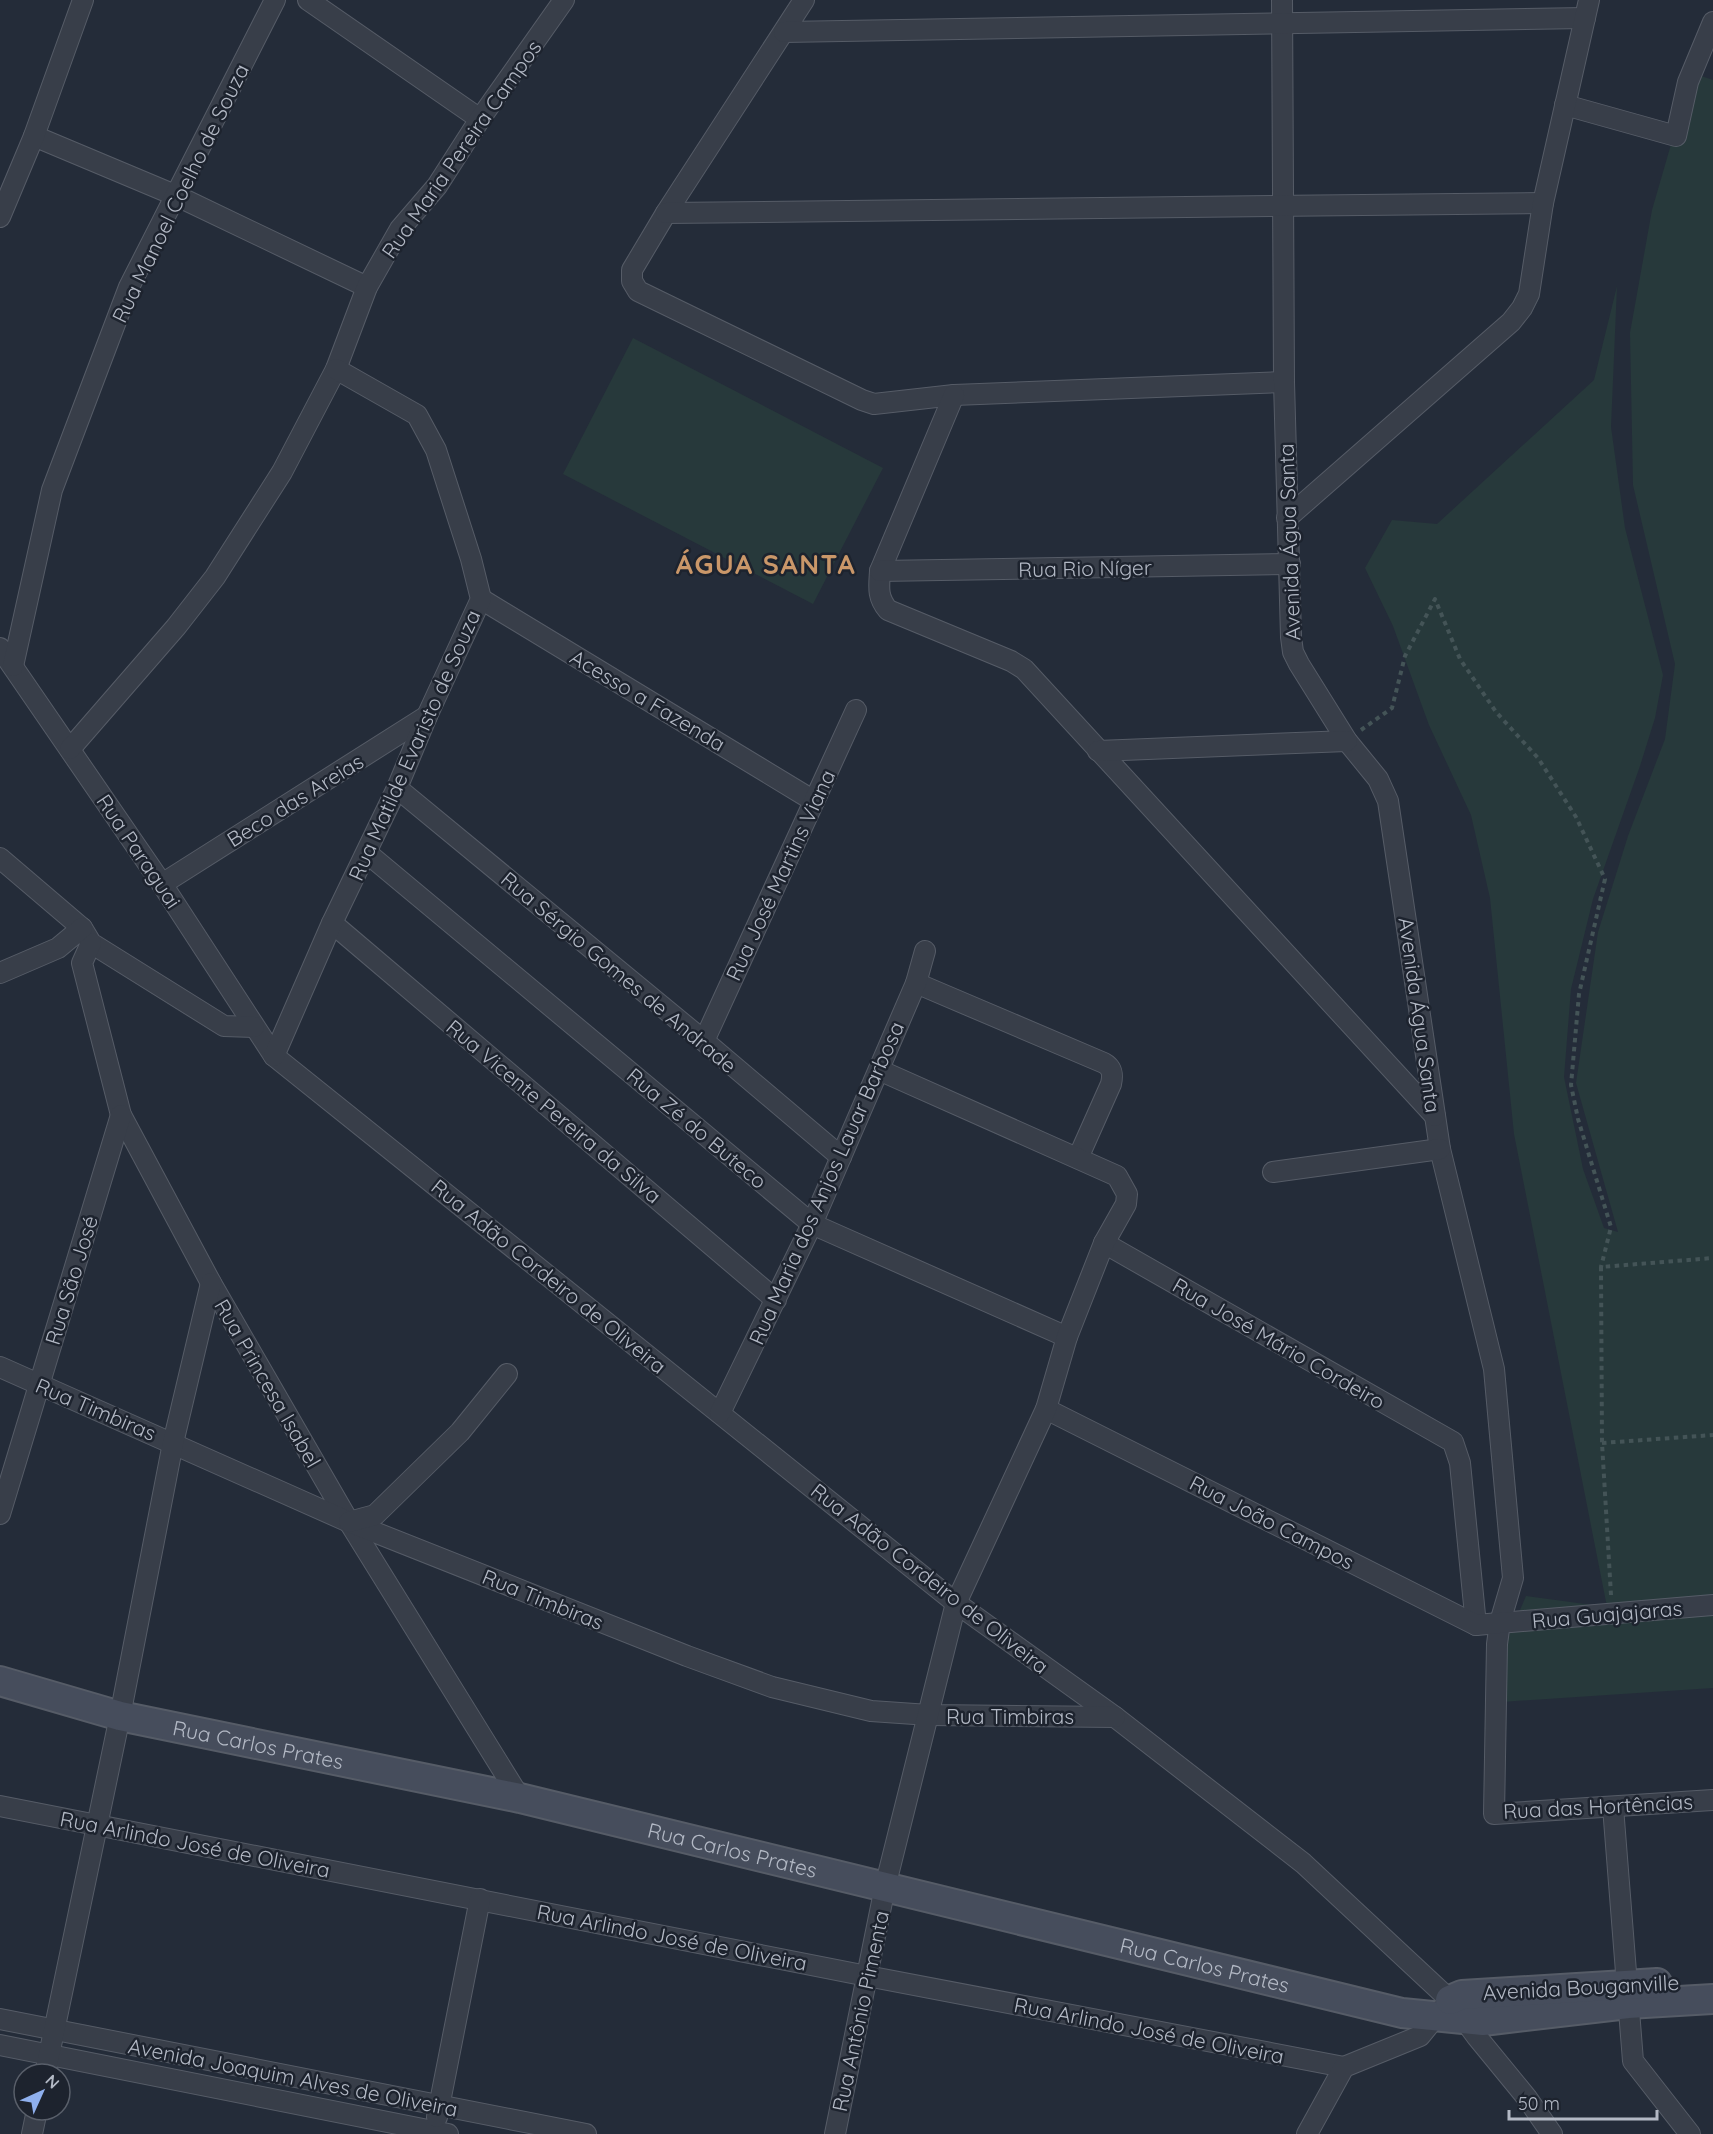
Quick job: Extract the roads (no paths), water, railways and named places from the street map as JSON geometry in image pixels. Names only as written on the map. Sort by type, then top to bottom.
[{"type":"street","points":[[0,217],[34,136],[83,0]]},
{"type":"street","name":"Rua Manoel Coelho de Souza","points":[[12,666],[52,490],[129,287],[275,0]]},
{"type":"street","points":[[308,0],[480,119]]},
{"type":"street","name":"Rua Maria Pereira Campos","points":[[70,749],[176,627],[215,577],[282,472],[336,369],[367,287],[400,229],[437,186],[480,119],[564,0]]},
{"type":"street","points":[[804,0],[666,213],[632,270],[633,281],[638,291],[874,404],[954,395],[1284,382]]},
{"type":"street","name":"Avenida Água Santa","points":[[1282,0],[1284,382],[1291,637],[1293,652],[1347,741],[1378,779],[1388,801],[1440,1149],[1494,1369],[1512,1578],[1500,1622],[1497,1644],[1494,1800]]},
{"type":"street","points":[[784,32],[1282,22],[1587,9],[1543,203],[1529,294],[1522,308],[1511,322],[1287,518]]},
{"type":"street","points":[[1565,105],[1676,136],[1688,82],[1713,22]]},
{"type":"street","points":[[34,136],[177,196],[367,287]]},
{"type":"street","points":[[666,213],[1543,203]]},
{"type":"street","name":"Rua Matilde Evaristo de Souza","points":[[274,1056],[332,923],[397,788],[427,716],[481,599],[471,559],[436,450],[417,416],[336,369]]},
{"type":"street","points":[[954,395],[880,571],[880,601],[888,610],[1011,661],[1024,669],[1435,1116]]},
{"type":"street","name":"Rua Rio Níger","points":[[880,571],[1290,564]]},
{"type":"street","name":"Acesso a Fazenda","points":[[481,599],[814,801]]},
{"type":"street","name":"Rua Paraguai","points":[[0,648],[162,884],[274,1056]]},
{"type":"street","name":"Rua José Martins Viana","points":[[704,1041],[856,710]]},
{"type":"street","name":"Beco das Areias","points":[[162,884],[427,716]]},
{"type":"street","points":[[1098,752],[1347,741]]},
{"type":"street","name":"Rua Sérgio Gomes de Andrade","points":[[397,788],[841,1157]]},
{"type":"street","name":"Rua Zé do Buteco","points":[[367,853],[812,1224],[1067,1337]]},
{"type":"street","points":[[0,858],[86,935],[224,1026],[254,1027]]},
{"type":"street","name":"Rua Vicente Pereira da Silva","points":[[332,923],[776,1300]]},
{"type":"street","points":[[0,973],[86,935]]},
{"type":"street","name":"Rua Princesa Isabel","points":[[86,935],[82,963],[121,1115],[211,1283],[349,1522],[520,1798]]},
{"type":"street","name":"Rua Maria dos Anjos Lauar Barbosa","points":[[720,1413],[812,1224],[916,983],[925,951]]},
{"type":"street","points":[[916,983],[1104,1063],[1111,1069],[1113,1076],[1111,1084],[1078,1158]]},
{"type":"street","name":"Rua Adão Cordeiro de Oliveira","points":[[274,1056],[956,1603],[1115,1717],[1303,1863],[1449,2012],[1527,2098],[1552,2134]]},
{"type":"street","points":[[879,1070],[1117,1176],[1127,1194],[1126,1204],[1104,1243],[1067,1337],[1046,1409],[956,1603],[885,1887]]},
{"type":"street","name":"Rua São José","points":[[0,1515],[121,1115]]},
{"type":"street","points":[[1273,1172],[1440,1149]]},
{"type":"street","name":"Rua José Mário Cordeiro","points":[[1104,1243],[1453,1442],[1460,1463],[1476,1625]]},
{"type":"street","points":[[48,2062],[120,1716],[173,1443],[211,1283]]},
{"type":"street","name":"Rua Timbiras","points":[[0,1367],[349,1522],[676,1652],[772,1687],[871,1711],[929,1715],[1115,1717]]},
{"type":"street","points":[[349,1522],[375,1515],[460,1432],[507,1374]]},
{"type":"street","name":"Rua João Campos","points":[[1046,1409],[1476,1625]]},
{"type":"street","name":"Rua Guajajaras","points":[[1500,1622],[1713,1605]]},
{"type":"street","points":[[1476,1625],[1500,1622]]},
{"type":"street","name":"Rua Carlos Prates","points":[[0,1681],[120,1716],[520,1798],[1402,2013],[1449,2012]]},
{"type":"street","name":"Rua das Hortências","points":[[1494,1800],[1494,1814],[1713,1800]]},
{"type":"street","name":"Rua Arlindo José de Oliveira","points":[[0,1806],[1344,2067]]},
{"type":"street","points":[[1613,1807],[1633,2061],[1690,2134]]},
{"type":"street","name":"Rua Antônio Pimenta","points":[[835,2134],[885,1887]]},
{"type":"street","points":[[439,2133],[440,2105],[480,1899]]},
{"type":"street","name":"Avenida Bouganville","points":[[1449,2012],[1483,2021],[1713,1979]]},
{"type":"street","name":"Avenida Bouganville","points":[[1628,1994],[1713,1999]]},
{"type":"street","points":[[1307,2134],[1344,2067],[1420,2036],[1449,2012]]},
{"type":"street","name":"Avenida Joaquim Alves de Oliveira","points":[[0,2019],[586,2134]]},
{"type":"street","name":"Avenida Joaquim Alves de Oliveira","points":[[0,2045],[439,2133]]},
{"type":"district","name":"ÁGUA SANTA","points":[[766,564]]}]
